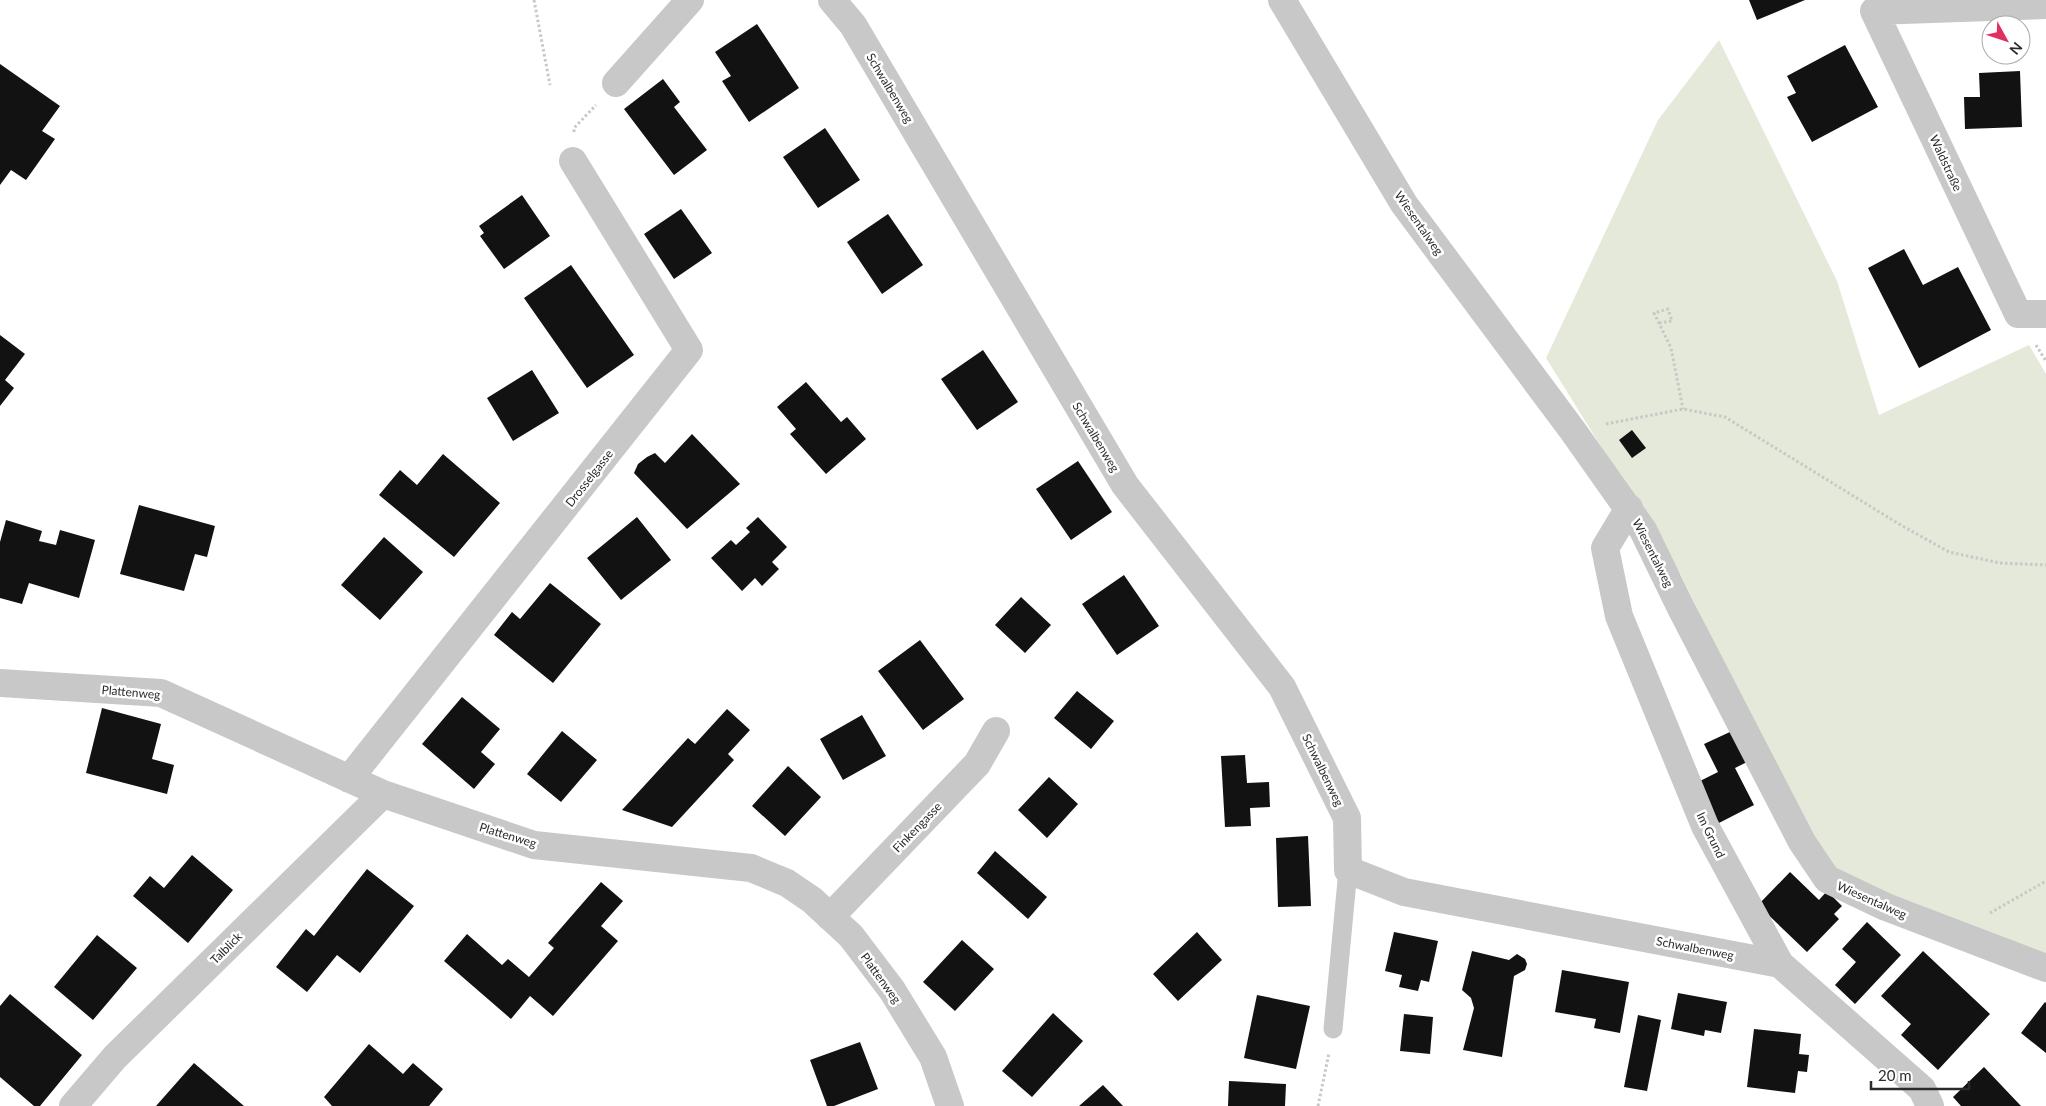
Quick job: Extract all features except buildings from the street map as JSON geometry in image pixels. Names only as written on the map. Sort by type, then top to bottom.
[{"type":"street","points":[[616,83],[690,0]]},
{"type":"street","name":"Schwalbenweg","points":[[832,0],[853,25],[1125,485],[1282,687],[1348,818],[1348,870],[1404,892],[1780,964]]},
{"type":"street","name":"Wiesentalweg","points":[[1282,0],[1404,204],[1574,431],[1644,530],[1681,608],[1802,842],[1827,879],[1886,907],[2046,968]]},
{"type":"street","name":"Waldstraße","points":[[2046,5],[1874,11],[2018,314],[2046,314]]},
{"type":"street","name":"Drosselgasse","points":[[350,779],[690,350],[573,160]]},
{"type":"street","name":"Im Grund","points":[[1629,508],[1605,548],[1619,616],[1705,826],[1780,964],[1922,1089],[1930,1106]]},
{"type":"street","name":"Plattenweg","points":[[0,684],[160,693],[382,794],[534,845],[751,868],[787,883],[812,900],[851,936],[892,990],[933,1057],[950,1106]]},
{"type":"street","name":"Finkengasse","points":[[830,917],[977,764],[996,731]]},
{"type":"street","name":"Talblick","points":[[73,1106],[115,1057],[382,794]]},
{"type":"lane","name":"Schwalbenweg","points":[[1333,1029],[1348,870]]},
{"type":"path","points":[[534,0],[550,85]]},
{"type":"path","points":[[573,160],[574,128],[616,83]]},
{"type":"path","points":[[1659,322],[1672,321],[1668,309],[1654,313],[1671,348],[1683,409]]},
{"type":"path","points":[[1574,431],[1683,409],[1725,416],[1899,524],[1949,552],[2000,562],[2046,564]]},
{"type":"path","points":[[1955,934],[2046,881]]},
{"type":"path","points":[[1318,1106],[1333,1029]]},
{"type":"green space","points":[[1719,40],[1837,281],[1879,415],[2029,345],[2046,374],[2046,963],[1827,879],[1681,575],[1546,358],[1658,120]]}]
